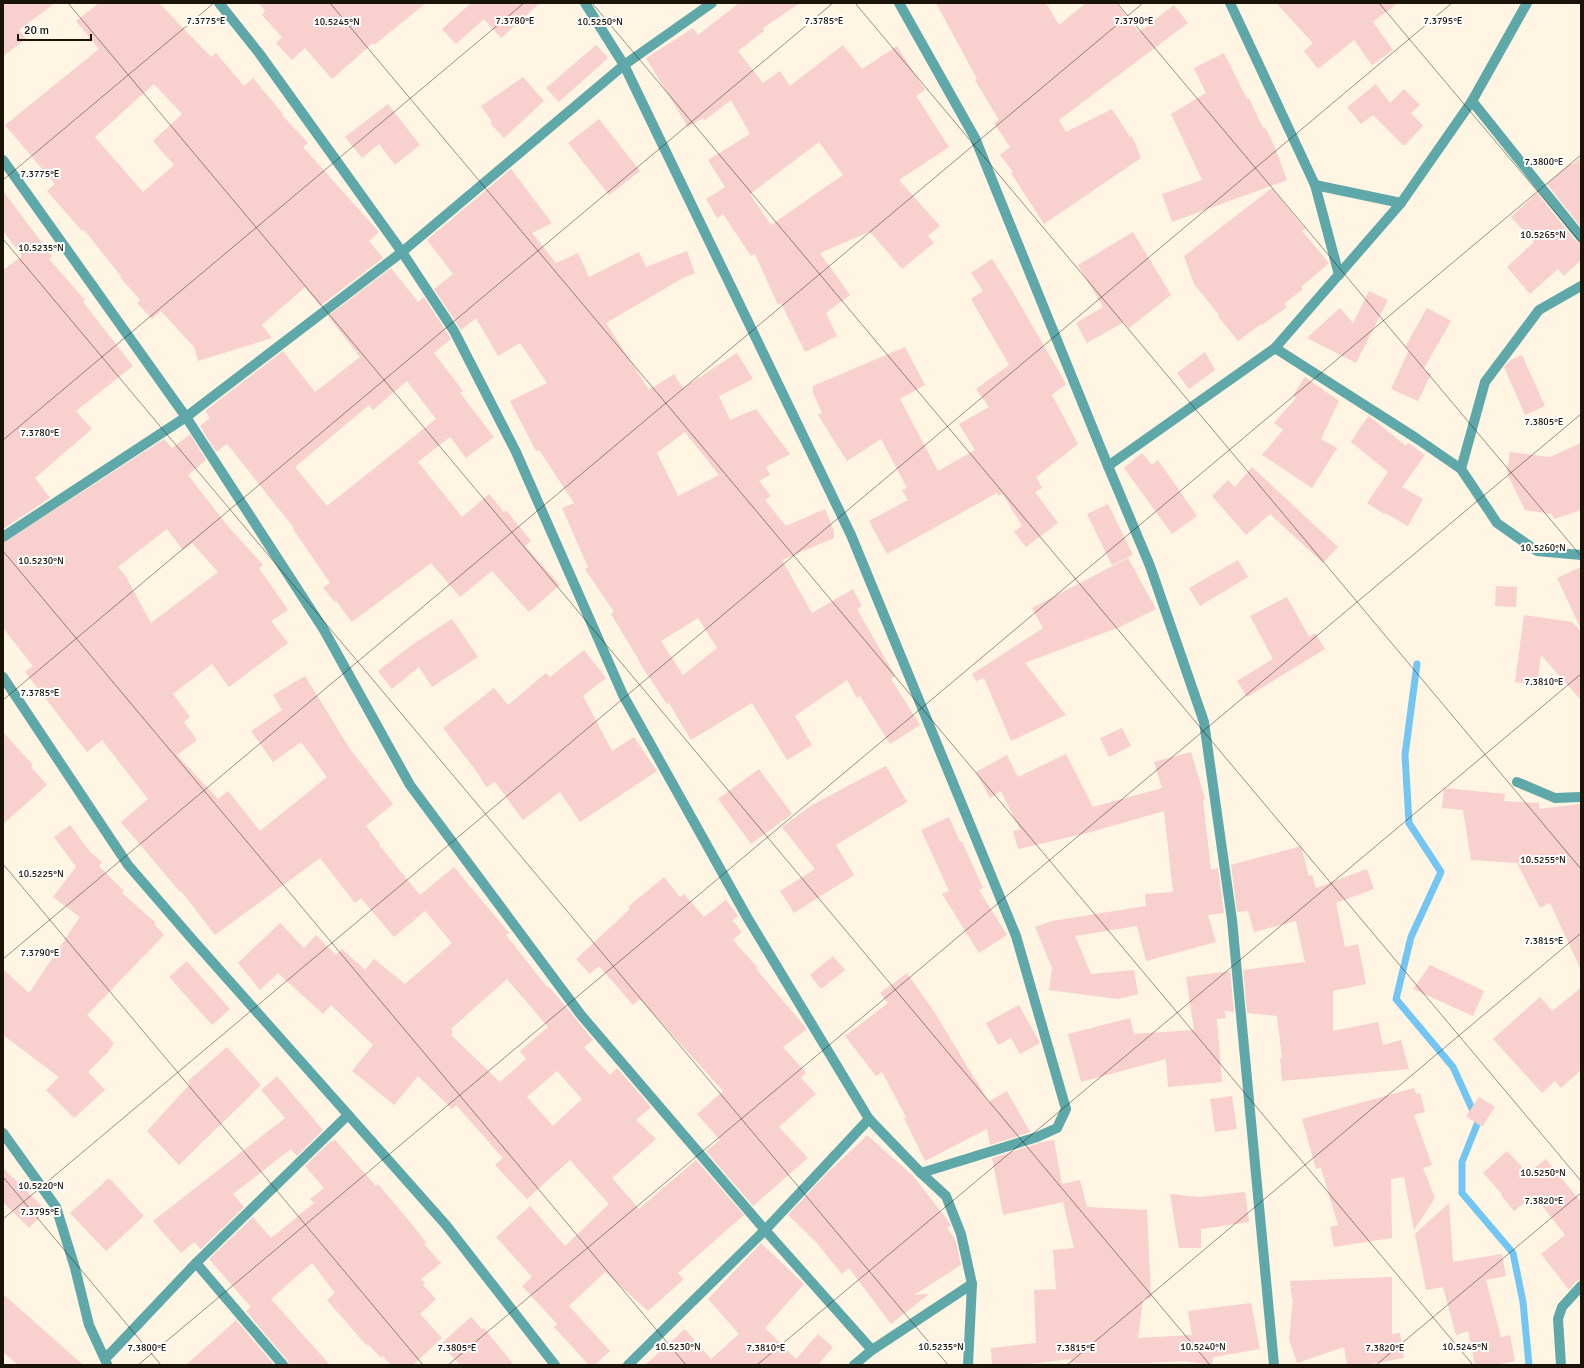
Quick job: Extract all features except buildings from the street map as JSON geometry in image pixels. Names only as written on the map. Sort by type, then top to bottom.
[{"type":"street","points":[[219,3],[259,53],[402,252],[454,331],[516,452],[623,695],[747,917],[869,1119],[921,1173],[946,1196],[961,1234],[972,1284],[968,1365]]},
{"type":"street","points":[[584,3],[624,65],[851,535],[1016,936],[1066,1108],[1057,1128],[1037,1137],[921,1173]]},
{"type":"street","points":[[3,537],[186,417],[402,252],[624,65],[712,3]]},
{"type":"street","points":[[899,3],[975,138],[1150,566],[1204,722],[1232,920],[1274,1365]]},
{"type":"street","points":[[1230,3],[1315,185],[1339,275]]},
{"type":"street","points":[[1108,466],[1276,348],[1401,203],[1472,101],[1527,3]]},
{"type":"street","points":[[1472,101],[1581,237]]},
{"type":"street","points":[[3,160],[186,417],[324,630],[410,785],[581,1015],[765,1230],[872,1350]]},
{"type":"street","points":[[1315,185],[1401,203]]},
{"type":"street","points":[[1461,469],[1485,382],[1539,310],[1581,286]]},
{"type":"street","points":[[1276,348],[1416,438],[1461,469],[1497,524],[1537,551],[1581,555]]},
{"type":"street","points":[[3,677],[128,865],[446,1225],[555,1365]]},
{"type":"street","points":[[1517,782],[1555,798],[1581,797]]},
{"type":"street","points":[[3,1134],[56,1206],[75,1268],[89,1325],[106,1362],[196,1263],[348,1115]]},
{"type":"street","points":[[628,1365],[765,1230],[869,1119]]},
{"type":"street","points":[[196,1263],[282,1365]]},
{"type":"street","points":[[854,1365],[872,1350],[972,1284]]},
{"type":"street","points":[[1561,1365],[1558,1319],[1562,1307],[1581,1286]]},
{"type":"waterway","points":[[1417,664],[1405,755],[1409,823],[1441,872],[1411,937],[1396,999],[1453,1067],[1478,1122],[1462,1162],[1462,1193],[1513,1253],[1523,1302],[1529,1365]]}]
